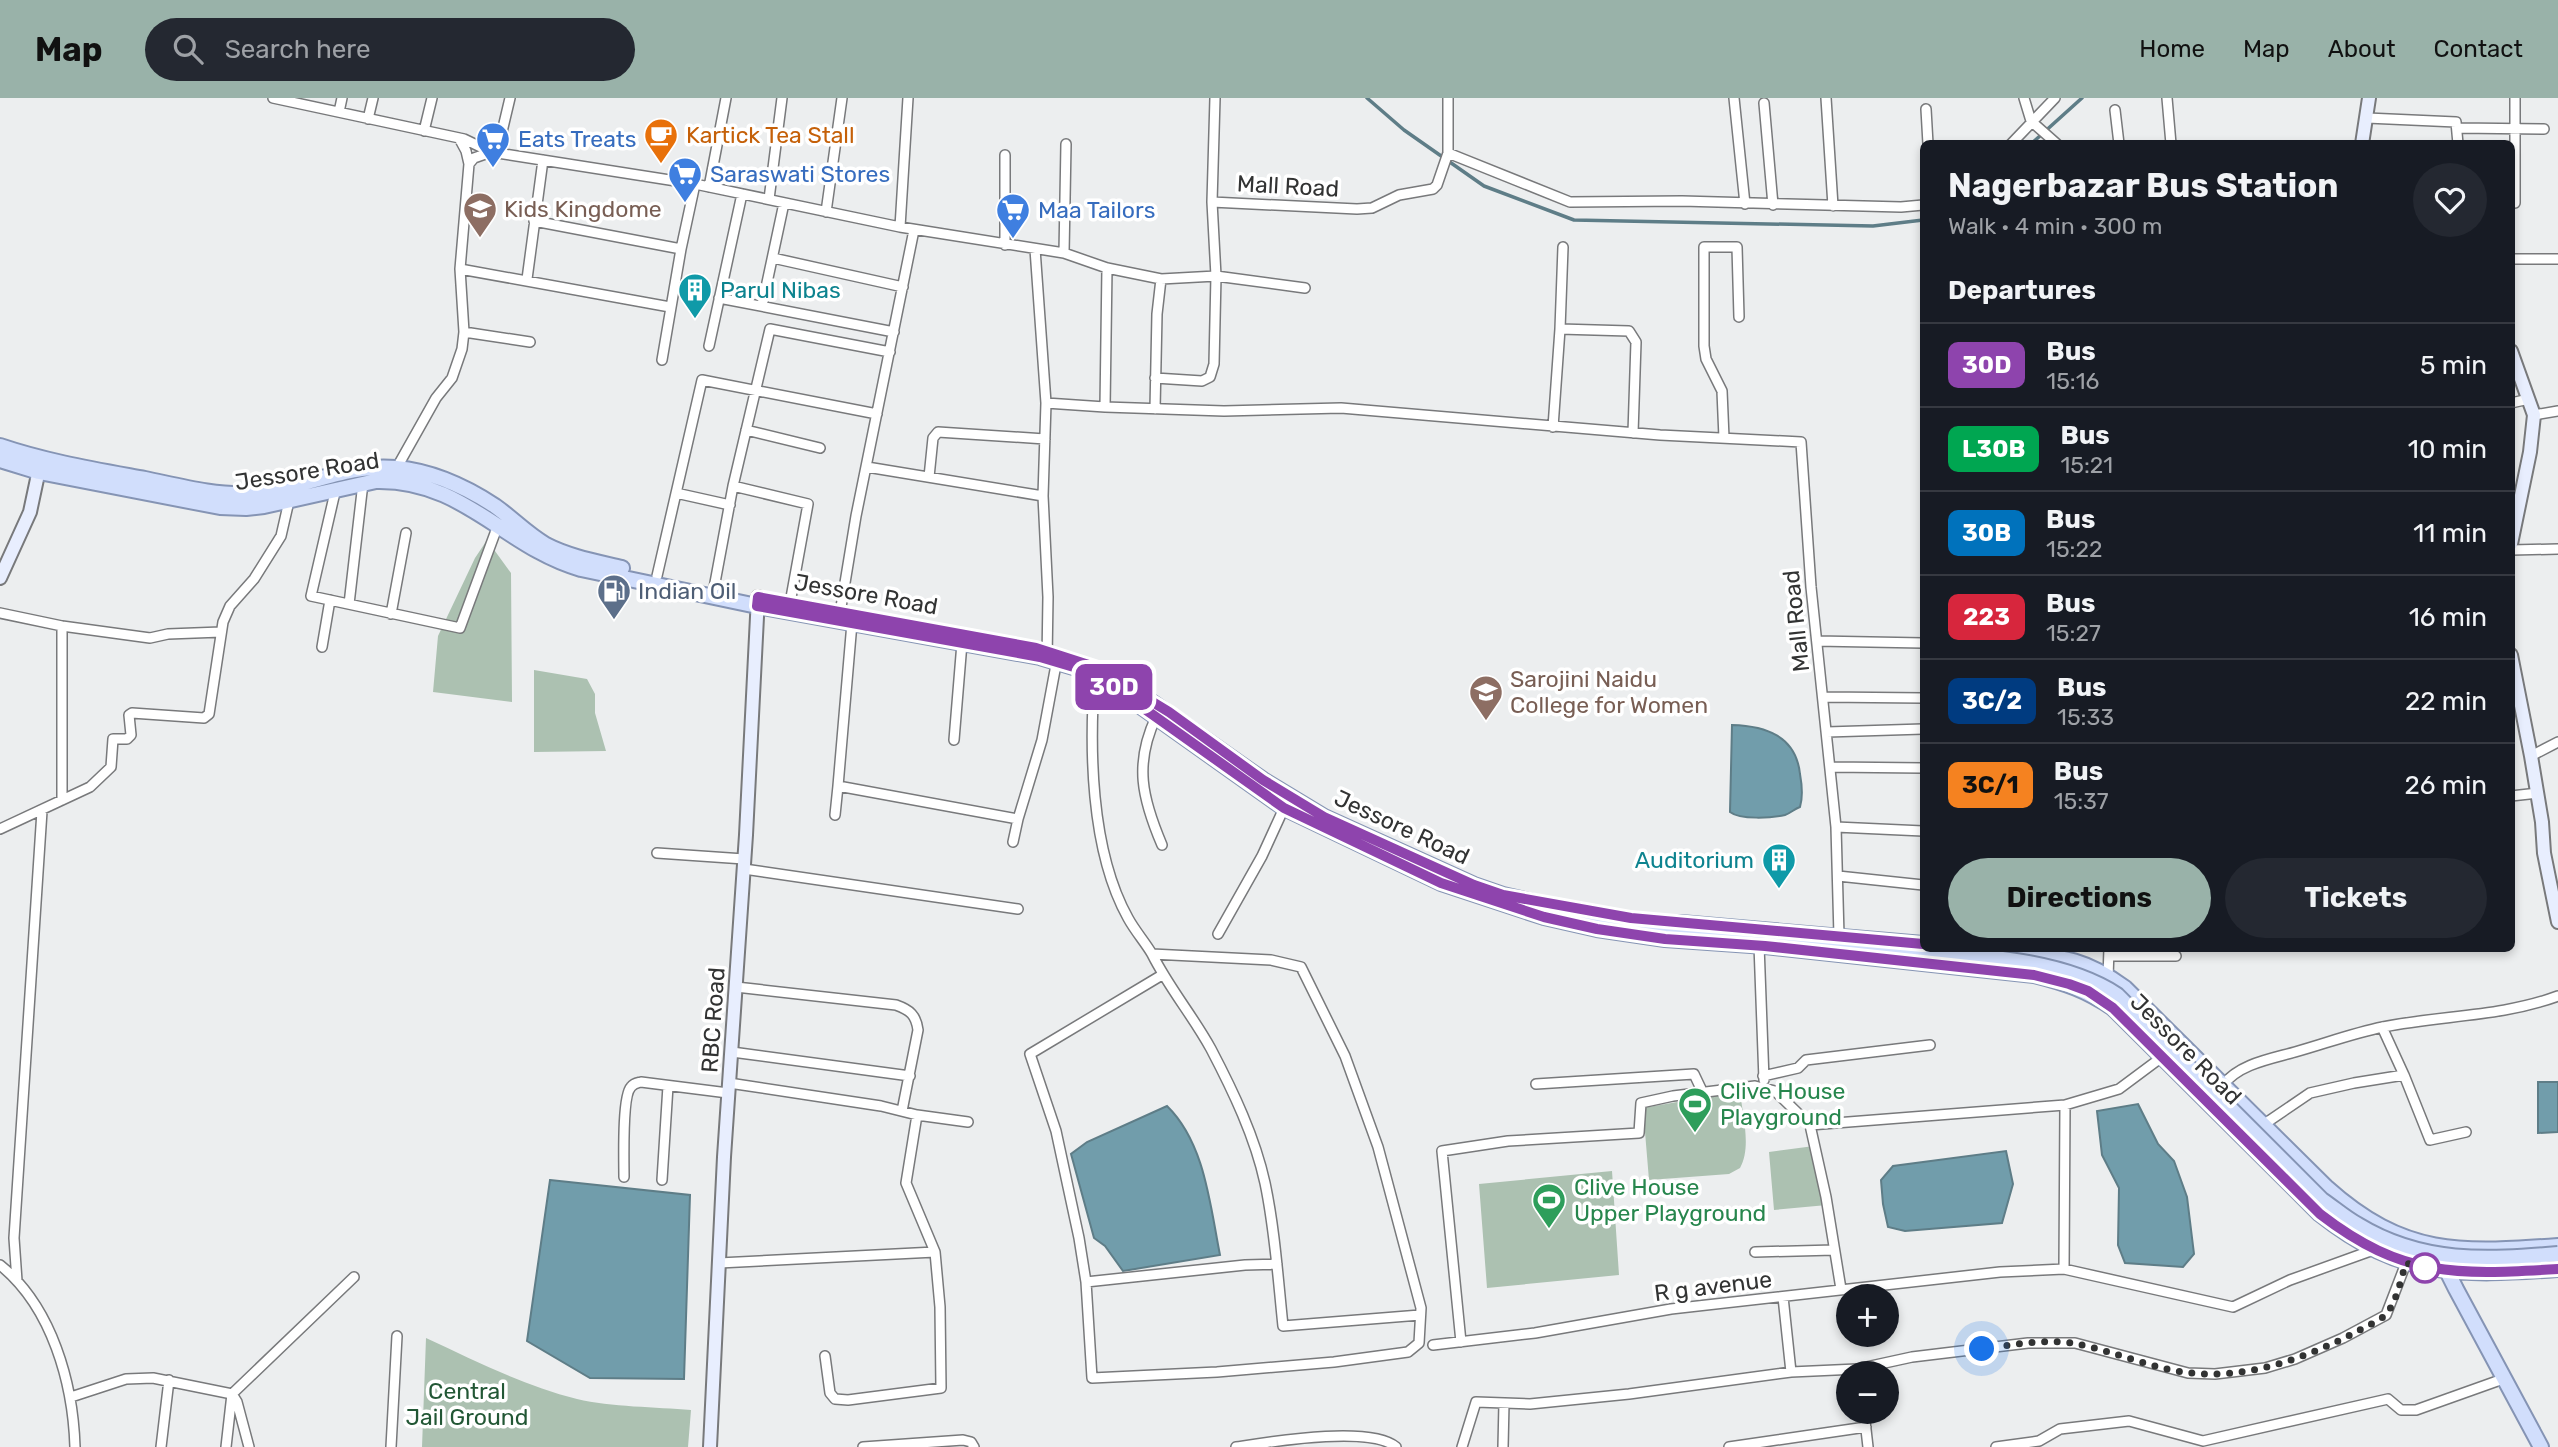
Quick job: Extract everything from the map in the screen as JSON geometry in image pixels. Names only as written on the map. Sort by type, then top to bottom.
[{"type":"main road","name":"Jessore Road","points":[[0,446],[40,465],[220,507],[246,508],[289,501],[396,474],[480,512],[534,550],[557,562],[757,601],[852,623],[1052,657]]},
{"type":"main road","name":"Jessore Road","points":[[0,460],[232,494],[267,491],[358,469],[430,475],[477,496],[547,546],[594,562],[714,588],[757,601],[790,603],[984,638],[1052,657],[1095,670],[1169,712],[1263,780],[1324,817],[1483,894]]},
{"type":"main road","name":"Jessore Road","points":[[1095,670],[1284,808],[1441,883],[1521,905],[1571,924],[1665,939],[1759,945],[2034,975],[2069,984],[2113,1008],[2320,1214],[2343,1232],[2406,1263],[2447,1271],[2558,1269]]},
{"type":"main road","name":"Jessore Road","points":[[1521,905],[1631,918],[1920,944]]},
{"type":"main road","points":[[1521,905],[1619,924],[1920,952]]},
{"type":"main road","points":[[1922,952],[2058,969],[2097,982],[2117,995],[2322,1200],[2358,1225],[2388,1240],[2442,1256],[2480,1259],[2558,1254]]},
{"type":"main road","name":"Jessore Road","points":[[2012,952],[2067,958],[2085,963],[2109,976],[2125,988],[2347,1205],[2386,1230],[2447,1249],[2494,1250],[2558,1246]]},
{"type":"main road","points":[[2447,1249],[2447,1271],[2541,1447]]},
{"type":"street","points":[[273,98],[459,138],[494,152],[695,184],[914,230],[1064,253],[1107,268],[1161,279],[1216,276],[1305,288]]},
{"type":"street","points":[[339,112],[342,98]]},
{"type":"street","points":[[368,119],[373,98]]},
{"type":"street","points":[[424,131],[432,98]]},
{"type":"street","points":[[494,152],[510,98]]},
{"type":"street","points":[[709,187],[726,98]]},
{"type":"street","points":[[768,199],[782,98]]},
{"type":"street","points":[[825,212],[842,98]]},
{"type":"street","points":[[900,227],[908,98]]},
{"type":"street","points":[[1212,202],[1215,98]]},
{"type":"street","points":[[1448,98],[1447,155],[1570,202],[1920,205]]},
{"type":"street","points":[[1734,98],[1745,204]]},
{"type":"street","points":[[1826,98],[1833,206]]},
{"type":"street","points":[[2024,98],[2035,124],[2054,140]]},
{"type":"street","points":[[2016,140],[2035,124],[2055,98]]},
{"type":"street","points":[[2167,98],[2171,140]]},
{"type":"street","points":[[2363,140],[2368,98]]},
{"type":"street","points":[[2515,98],[2515,202]]},
{"type":"street","points":[[1764,103],[1773,205]]},
{"type":"street","points":[[1926,109],[1928,140]]},
{"type":"street","points":[[2115,110],[2119,140]]},
{"type":"street","points":[[2367,118],[2544,129]]},
{"type":"street","points":[[2457,125],[2458,140]]},
{"type":"street","points":[[396,474],[436,398],[455,371],[464,332],[460,269],[469,164],[459,138]]},
{"type":"street","points":[[1064,253],[1066,144]]},
{"type":"street","points":[[469,164],[474,158],[494,152]]},
{"type":"street","points":[[1005,155],[1005,245]]},
{"type":"street","name":"Mall Road","points":[[1155,378],[1202,381],[1210,377],[1214,364],[1216,276],[1212,202],[1372,208],[1399,195],[1428,192],[1437,185],[1447,155]]},
{"type":"street","points":[[527,279],[543,160]]},
{"type":"street","points":[[662,360],[695,184]]},
{"type":"street","points":[[709,346],[743,194]]},
{"type":"street","points":[[762,306],[784,203]]},
{"type":"street","points":[[534,221],[681,249]]},
{"type":"street","points":[[840,613],[914,230]]},
{"type":"street","points":[[1553,427],[1563,247]]},
{"type":"street","points":[[1724,438],[1722,391],[1706,359],[1704,346],[1704,247],[1737,247],[1739,317]]},
{"type":"street","points":[[1013,842],[1041,740],[1052,657],[1043,496],[1046,403],[1035,249]]},
{"type":"street","points":[[773,258],[902,287]]},
{"type":"street","points":[[2515,258],[2558,259]]},
{"type":"street","points":[[1105,407],[1107,268]]},
{"type":"street","points":[[460,269],[670,307]]},
{"type":"street","points":[[1155,409],[1157,314],[1161,279]]},
{"type":"street","points":[[719,298],[894,332]]},
{"type":"street","points":[[714,588],[733,486],[771,329],[890,352]]},
{"type":"street","points":[[1560,329],[1609,329],[1629,331],[1632,334],[1636,342],[1633,433]]},
{"type":"street","points":[[464,332],[530,342]]},
{"type":"street","points":[[2515,362],[2533,415],[2530,452],[2515,527]]},
{"type":"street","points":[[657,576],[702,380],[877,414]]},
{"type":"street","points":[[2515,402],[2529,400]]},
{"type":"street","name":"Mall Road","points":[[1046,403],[1155,409],[1341,408],[1660,435],[1801,442],[1836,827],[1839,936]]},
{"type":"street","points":[[2533,415],[2558,411]]},
{"type":"street","points":[[746,430],[820,448]]},
{"type":"street","points":[[929,477],[933,438],[938,432],[1045,439]]},
{"type":"street","points":[[0,578],[30,512],[40,465]]},
{"type":"street","points":[[867,467],[1043,496]]},
{"type":"street","points":[[349,604],[363,483]]},
{"type":"street","points":[[733,486],[808,504],[790,603]]},
{"type":"street","points":[[336,488],[311,596],[460,628],[498,525]]},
{"type":"street","points":[[676,493],[730,505]]},
{"type":"street","points":[[0,829],[90,787],[111,766],[112,740],[129,738],[132,713],[204,718],[209,714],[220,632],[230,607],[254,579],[281,536],[289,501]]},
{"type":"street","points":[[391,614],[406,533]]},
{"type":"street","points":[[2515,547],[2558,549]]},
{"type":"street","points":[[323,647],[330,600]]},
{"type":"street","name":"RBC Road","points":[[710,1447],[755,680],[757,601]]},
{"type":"street","points":[[0,614],[150,638],[168,634],[220,632]]},
{"type":"street","points":[[835,815],[852,623]]},
{"type":"street","points":[[62,626],[62,800]]},
{"type":"street","points":[[1817,641],[1920,643]]},
{"type":"street","points":[[954,740],[962,643]]},
{"type":"street","points":[[1095,670],[1094,776],[1097,816],[1108,864],[1128,918],[1210,1047],[1245,1122],[1265,1182],[1283,1326],[1420,1315]]},
{"type":"street","points":[[2515,678],[2538,793],[2544,853],[2558,915]]},
{"type":"street","points":[[1824,697],[1920,698]]},
{"type":"street","points":[[1156,717],[1144,747],[1143,786],[1150,816],[1162,845]]},
{"type":"street","points":[[1827,732],[1920,729]]},
{"type":"street","points":[[2531,756],[2558,742]]},
{"type":"street","points":[[1830,767],[1920,768]]},
{"type":"street","points":[[838,786],[1018,819]]},
{"type":"street","points":[[2515,796],[2538,793]]},
{"type":"street","points":[[1218,934],[1262,856],[1284,808]]},
{"type":"street","points":[[17,1281],[14,1238],[42,811]]},
{"type":"street","points":[[1836,827],[1920,831]]},
{"type":"street","points":[[657,853],[744,864],[1018,909]]},
{"type":"street","points":[[1838,876],[1920,886]]},
{"type":"street","points":[[1759,945],[1764,1088]]},
{"type":"street","points":[[2100,999],[2109,976],[2109,952],[2176,956]]},
{"type":"street","points":[[1152,954],[1271,960],[1301,967],[1345,1056],[1374,1134],[1420,1308],[1419,1343],[1408,1352],[1242,1370],[1092,1378],[1086,1282],[1079,1238],[1056,1131],[1030,1054],[1162,975]]},
{"type":"street","points":[[736,987],[896,1005],[906,1009],[915,1016],[918,1030],[902,1111]]},
{"type":"street","points":[[2223,1085],[2240,1070],[2265,1060],[2382,1027],[2496,1013],[2558,996]]},
{"type":"street","points":[[2382,1027],[2430,1140],[2466,1132]]},
{"type":"street","points":[[1763,1076],[1798,1069],[1806,1060],[1930,1045]]},
{"type":"street","points":[[732,1052],[910,1076]]},
{"type":"street","points":[[1810,1125],[2065,1105],[2119,1089],[2162,1057]]},
{"type":"street","points":[[1536,1084],[1694,1074],[1703,1093]]},
{"type":"street","points":[[2263,1125],[2311,1093],[2404,1075]]},
{"type":"street","points":[[624,1177],[626,1107],[630,1088],[641,1083],[729,1088],[968,1122]]},
{"type":"street","points":[[662,1180],[668,1086]]},
{"type":"street","points":[[1461,1342],[1442,1151],[1508,1141],[1639,1133],[1642,1103],[1703,1093],[1755,1086],[1775,1091],[1810,1125],[1840,1284]]},
{"type":"street","points":[[2064,1269],[2065,1105]]},
{"type":"street","points":[[825,1356],[830,1394],[835,1399],[848,1400],[941,1388],[940,1307],[935,1252],[906,1183],[917,1115]]},
{"type":"street","points":[[2376,1250],[2386,1230]]},
{"type":"street","points":[[1755,1252],[1834,1250]]},
{"type":"street","name":"R g avenue","points":[[1888,1284],[2000,1272],[2064,1269],[2233,1307],[2290,1280],[2376,1250]]},
{"type":"street","points":[[719,1263],[935,1252]]},
{"type":"street","points":[[1897,1361],[2028,1343],[2075,1343],[2188,1373],[2215,1374],[2265,1367],[2295,1359],[2386,1315],[2406,1263]]},
{"type":"street","points":[[1086,1282],[1277,1264]]},
{"type":"street","points":[[0,1265],[31,1299],[49,1332],[71,1397],[75,1447]]},
{"type":"street","points":[[226,1447],[232,1394],[354,1277]]},
{"type":"street","name":"R g avenue","points":[[1433,1345],[1535,1333],[1671,1309],[1836,1290]]},
{"type":"street","points":[[1783,1297],[1791,1372]]},
{"type":"street","points":[[391,1447],[397,1336]]},
{"type":"street","points":[[1462,1447],[1476,1402],[1530,1404],[1629,1394],[1791,1372],[1836,1372]]},
{"type":"street","points":[[71,1397],[126,1379],[153,1378],[232,1394],[237,1402],[249,1447]]},
{"type":"street","points":[[1996,1447],[2040,1444],[2060,1429],[2129,1421],[2203,1441],[2388,1399],[2401,1409],[2416,1410],[2503,1379]]},
{"type":"street","points":[[161,1447],[169,1380]]},
{"type":"street","points":[[1503,1447],[1504,1403]]},
{"type":"street","points":[[1866,1424],[1868,1447]]},
{"type":"street","points":[[1729,1447],[1867,1427]]},
{"type":"street","points":[[1236,1447],[1355,1437],[1385,1440],[1396,1447]]},
{"type":"street","points":[[863,1447],[964,1440],[971,1442],[974,1447]]},
{"type":"green space","points":[[487,540],[511,573],[512,702],[433,692],[438,636],[475,558]]},
{"type":"green space","points":[[534,670],[587,679],[595,694],[595,713],[606,751],[534,752]]},
{"type":"green space","name":"Clive House Playground","points":[[1740,1091],[1746,1140],[1744,1160],[1740,1168],[1729,1174],[1649,1180],[1643,1108]]},
{"type":"green space","points":[[1814,1146],[1827,1205],[1774,1210],[1769,1152]]},
{"type":"green space","name":"Clive House Upper Playground","points":[[1612,1171],[1619,1275],[1487,1288],[1479,1184]]},
{"type":"green space","name":"Central Jail Ground","points":[[426,1338],[557,1394],[590,1402],[691,1410],[688,1447],[422,1447]]},
{"type":"water","points":[[1732,725],[1767,731],[1786,742],[1797,761],[1802,787],[1800,807],[1785,815],[1772,817],[1748,817],[1730,812]]},
{"type":"water","points":[[2538,1082],[2558,1082],[2558,1132],[2538,1133]]},
{"type":"water","points":[[2138,1104],[2158,1144],[2174,1161],[2187,1197],[2194,1254],[2183,1267],[2125,1263],[2118,1245],[2119,1188],[2102,1155],[2097,1111]]},
{"type":"water","points":[[1167,1106],[1180,1121],[1198,1156],[1220,1255],[1123,1271],[1105,1246],[1094,1238],[1071,1154],[1087,1142]]},
{"type":"water","points":[[2006,1151],[2013,1184],[2002,1223],[1905,1231],[1888,1227],[1881,1180],[1893,1166]]},
{"type":"water","points":[[550,1180],[690,1195],[684,1379],[590,1378],[527,1341]]},
{"type":"waterway","points":[[1367,98],[1404,130],[1484,186],[1574,220],[1873,226],[1920,220]]},
{"type":"waterway","points":[[2035,140],[2082,98]]},
{"type":"bus line","name":"30D","points":[[1920,944],[1631,918],[1503,895],[1474,885],[1324,817],[1263,780],[1169,712],[1095,667],[1036,648],[758,597],[757,606],[1040,657],[1094,673],[1284,808],[1441,883],[1544,917],[1597,929],[1665,939],[1854,954],[2034,975],[2088,991],[2113,1008],[2320,1214],[2343,1232],[2399,1261],[2433,1270],[2489,1272],[2558,1269]]},
{"type":"place","name":"Kartick Tea Stall","points":[[661,165]]},
{"type":"place","name":"Eats Treats","points":[[493,169]]},
{"type":"place","name":"Saraswati Stores","points":[[685,204]]},
{"type":"place","name":"Kids Kingdome","points":[[480,239]]},
{"type":"place","name":"Maa Tailors","points":[[1013,240]]},
{"type":"place","name":"Parul Nibas","points":[[695,320]]},
{"type":"place","name":"Indian Oil","points":[[614,621]]},
{"type":"place","name":"Sarojini Naidu College for Women","points":[[1486,722]]},
{"type":"place","name":"Auditorium","points":[[1779,890]]},
{"type":"place","name":"Clive House Playground","points":[[1695,1134]]},
{"type":"place","name":"Clive House Upper Playground","points":[[1549,1230]]},
{"type":"route","points":[[1982,1349],[2028,1343],[2075,1343],[2188,1373],[2215,1374],[2265,1367],[2295,1359],[2386,1315],[2406,1263],[2425,1268]]}]
